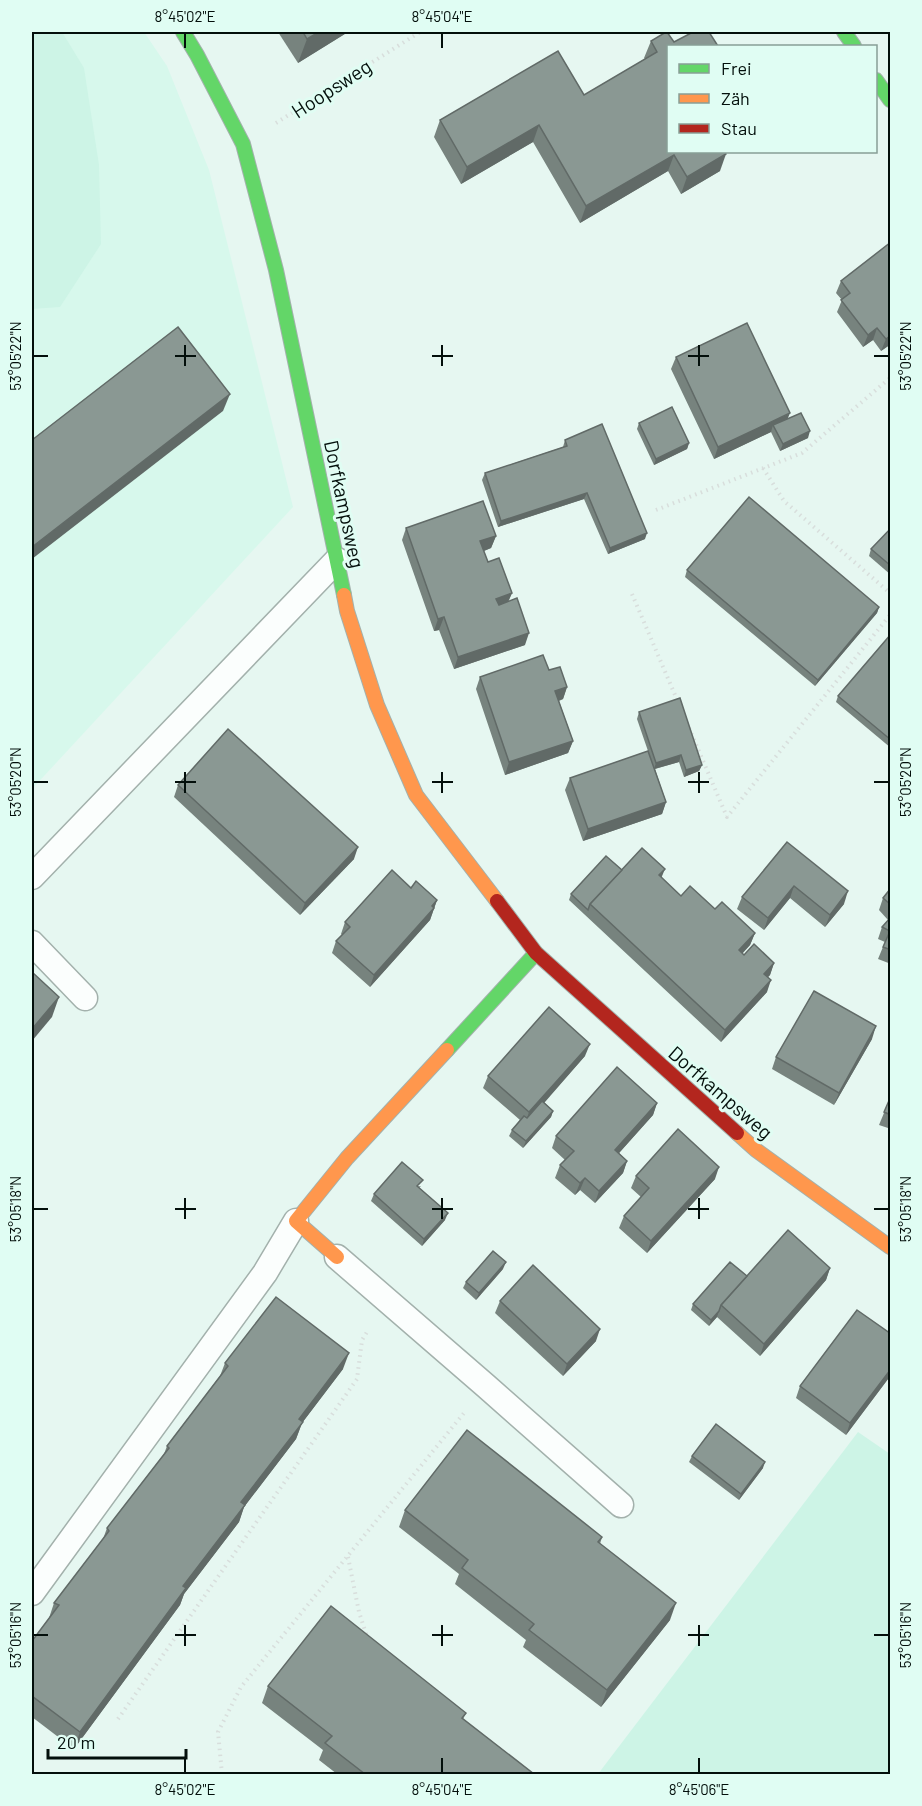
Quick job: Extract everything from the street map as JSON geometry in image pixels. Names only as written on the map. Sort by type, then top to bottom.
[{"type":"street","name":"Dorfkampsweg","points":[[183,32],[243,144],[276,270],[347,611],[377,705],[416,795],[536,953],[756,1150],[891,1247]]},
{"type":"street","points":[[844,32],[853,45]]},
{"type":"street","points":[[877,81],[891,100]]},
{"type":"street","points":[[337,1257],[296,1221],[347,1158],[536,953]]},
{"type":"lane","points":[[32,877],[337,560]]},
{"type":"lane","points":[[32,944],[85,998]]},
{"type":"lane","points":[[32,1593],[265,1274],[296,1221]]},
{"type":"lane","points":[[337,1257],[621,1505]]},
{"type":"path","name":"Hoopsweg","points":[[243,144],[420,32]]},
{"type":"path","points":[[656,510],[802,453],[891,378]]},
{"type":"path","points":[[763,468],[784,501],[891,593]]},
{"type":"path","points":[[632,594],[682,711]]},
{"type":"path","points":[[686,721],[727,817],[891,615]]},
{"type":"path","points":[[118,1719],[357,1379],[362,1340],[388,1301]]},
{"type":"path","points":[[222,1774],[218,1732],[242,1687],[486,1386]]},
{"type":"path","points":[[348,1557],[359,1612],[368,1641]]},
{"type":"shaded area","points":[[32,32],[144,32],[167,66],[209,170],[293,507],[32,789]]},
{"type":"shaded area","points":[[32,32],[62,32],[84,68],[99,165],[101,244],[60,307],[32,309]]},
{"type":"shaded area","points":[[858,1432],[890,1454],[890,1774],[598,1774]]},
{"type":"building","points":[[303,32],[319,32],[307,39]]},
{"type":"building","points":[[666,32],[674,42],[693,32],[709,32],[717,45],[667,45],[667,153],[726,154],[687,177],[674,155],[586,206],[539,125],[467,167],[440,120],[558,51],[584,95],[657,52],[651,41]]},
{"type":"building","points":[[891,242],[891,335],[886,339],[877,328],[868,335],[841,300],[850,293],[841,281]]},
{"type":"building","points":[[747,323],[790,413],[718,447],[676,357]]},
{"type":"building","points":[[178,327],[230,394],[32,547],[32,440]]},
{"type":"building","points":[[672,407],[689,443],[656,459],[639,423]]},
{"type":"building","points":[[801,413],[810,431],[783,444],[773,425]]},
{"type":"building","points":[[602,424],[647,533],[610,548],[587,493],[501,521],[485,473],[567,446],[565,440]]},
{"type":"building","points":[[749,497],[879,607],[818,680],[687,570]]},
{"type":"building","points":[[483,501],[496,536],[480,541],[488,562],[499,558],[512,593],[496,599],[499,605],[517,598],[529,633],[458,657],[444,617],[438,619],[406,528]]},
{"type":"building","points":[[891,528],[891,566],[871,549]]},
{"type":"building","points":[[891,634],[891,740],[838,696]]},
{"type":"building","points":[[543,655],[549,670],[560,667],[567,687],[555,691],[573,741],[509,762],[480,677]]},
{"type":"building","points":[[680,698],[702,765],[686,770],[681,755],[656,763],[639,712]]},
{"type":"building","points":[[228,729],[358,847],[305,903],[178,785]]},
{"type":"building","points":[[648,751],[666,802],[588,829],[570,778]]},
{"type":"building","points":[[787,842],[848,891],[830,915],[794,886],[768,918],[742,897]]},
{"type":"building","points":[[642,848],[665,869],[659,875],[681,896],[690,886],[715,909],[722,902],[755,933],[739,950],[744,955],[754,944],[774,963],[764,974],[771,980],[725,1030],[590,904]]},
{"type":"building","points":[[606,856],[622,870],[590,904],[588,910],[571,894]]},
{"type":"building","points":[[392,870],[411,888],[416,881],[437,900],[432,906],[434,908],[374,975],[336,941],[350,927],[345,922]]},
{"type":"building","points":[[891,888],[891,905],[883,898]]},
{"type":"building","points":[[891,917],[891,950],[883,947],[890,931],[882,927]]},
{"type":"building","points":[[32,972],[59,997],[32,1029]]},
{"type":"building","points":[[814,991],[876,1026],[839,1093],[776,1057]]},
{"type":"building","points":[[549,1007],[590,1044],[529,1112],[488,1076]]},
{"type":"building","points":[[617,1067],[657,1103],[615,1150],[627,1161],[599,1191],[585,1178],[580,1183],[560,1165],[574,1151],[556,1136]]},
{"type":"building","points":[[891,1096],[891,1115],[884,1112]]},
{"type":"building","points":[[542,1101],[553,1111],[526,1141],[512,1130]]},
{"type":"building","points":[[678,1129],[719,1167],[651,1241],[624,1216],[649,1188],[636,1176]]},
{"type":"building","points":[[402,1162],[423,1180],[417,1186],[448,1213],[424,1239],[374,1194]]},
{"type":"building","points":[[788,1230],[830,1268],[764,1344],[721,1305]]},
{"type":"building","points":[[493,1251],[506,1262],[479,1293],[466,1282]]},
{"type":"building","points":[[730,1262],[747,1276],[711,1320],[693,1304]]},
{"type":"building","points":[[533,1265],[600,1329],[567,1364],[500,1301]]},
{"type":"building","points":[[276,1297],[349,1353],[299,1419],[303,1422],[241,1502],[245,1505],[183,1586],[186,1588],[80,1732],[32,1696],[32,1641],[59,1605],[54,1603],[109,1531],[107,1528],[169,1448],[167,1446],[228,1366],[225,1363]]},
{"type":"building","points":[[857,1310],[891,1334],[891,1369],[850,1423],[800,1386]]},
{"type":"building","points":[[716,1424],[765,1462],[741,1494],[692,1456]]},
{"type":"building","points":[[467,1430],[602,1537],[598,1542],[676,1603],[607,1690],[529,1630],[534,1624],[462,1568],[468,1560],[405,1510]]},
{"type":"building","points":[[331,1606],[466,1713],[462,1718],[534,1774],[365,1774],[325,1743],[332,1736],[268,1686]]},
{"type":"traffic: fast","points":[[183,32],[243,144],[276,270],[344,595]]},
{"type":"traffic: fast","points":[[844,32],[853,45]]},
{"type":"traffic: fast","points":[[877,81],[890,100]]},
{"type":"traffic: fast","points":[[447,1050],[536,953]]},
{"type":"traffic: slow","points":[[344,595],[377,705],[416,795],[497,901]]},
{"type":"traffic: slow","points":[[337,1257],[296,1221],[347,1158],[447,1050]]},
{"type":"traffic: slow","points":[[737,1133],[756,1150],[890,1247]]},
{"type":"traffic: jam","points":[[497,901],[536,953],[737,1133]]}]
